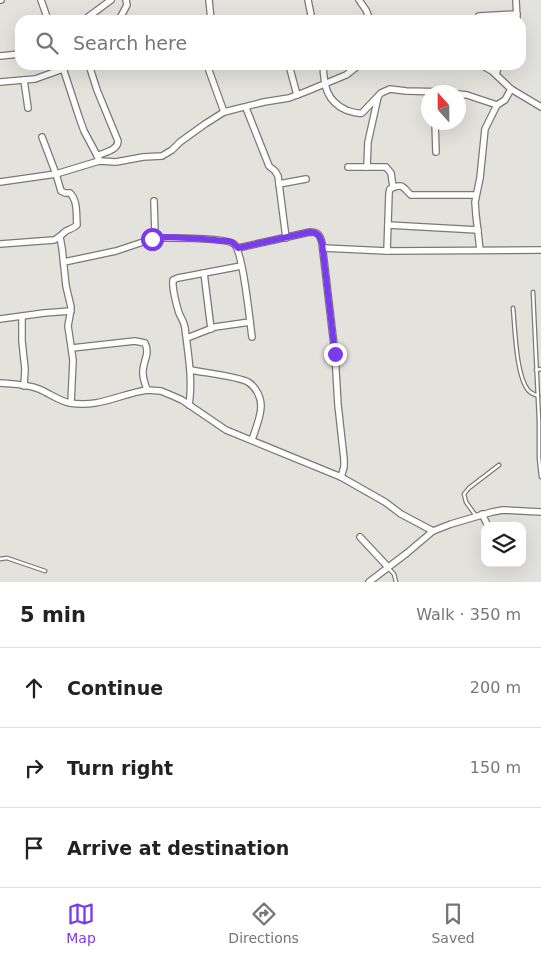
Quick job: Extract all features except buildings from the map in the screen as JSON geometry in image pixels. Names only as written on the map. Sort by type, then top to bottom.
[{"type":"street","points":[[41,0],[46,15]]},
{"type":"street","points":[[91,15],[111,0]]},
{"type":"street","points":[[122,15],[127,5],[126,0]]},
{"type":"street","points":[[209,0],[211,15]]},
{"type":"street","points":[[308,0],[310,15]]},
{"type":"street","points":[[359,0],[368,15]]},
{"type":"street","points":[[516,0],[517,15]]},
{"type":"street","points":[[0,56],[15,54]]},
{"type":"street","points":[[0,82],[35,79],[56,70]]},
{"type":"street","points":[[64,70],[81,124],[98,158]]},
{"type":"street","points":[[0,182],[56,174],[98,158],[119,144],[91,70]]},
{"type":"street","points":[[209,70],[224,112]]},
{"type":"street","points":[[290,70],[297,95]]},
{"type":"street","points":[[324,70],[325,84],[332,100],[341,108],[358,114],[362,113],[385,90],[421,92]]},
{"type":"street","points":[[98,158],[116,162],[143,156],[162,156],[224,112],[297,95],[346,75],[352,70]]},
{"type":"street","points":[[490,70],[511,89],[541,107]]},
{"type":"street","points":[[496,74],[497,70]]},
{"type":"street","points":[[24,80],[28,108]]},
{"type":"street","points":[[480,250],[475,210],[485,129],[497,105],[505,100],[511,89]]},
{"type":"street","points":[[466,95],[497,105]]},
{"type":"street","points":[[367,167],[368,142],[378,96]]},
{"type":"street","points":[[246,108],[269,166],[277,173],[286,238]]},
{"type":"street","points":[[435,130],[436,152]]},
{"type":"street","points":[[0,244],[54,240],[77,225],[74,199],[72,194],[61,191],[42,137]]},
{"type":"street","points":[[348,167],[382,167],[389,169],[393,187],[390,189],[389,194],[387,251]]},
{"type":"street","points":[[280,184],[306,179]]},
{"type":"street","points":[[393,187],[405,187],[410,195],[476,195]]},
{"type":"street","points":[[154,202],[154,238]]},
{"type":"street","points":[[388,225],[478,230]]},
{"type":"street","points":[[238,248],[314,232],[320,235],[335,354],[344,459],[341,477]]},
{"type":"street","points":[[60,237],[71,311],[68,326],[72,348],[72,404]]},
{"type":"street","points":[[64,262],[116,251],[154,238],[193,238],[232,242],[238,248],[242,266],[252,338]]},
{"type":"street","points":[[323,248],[387,251],[541,250]]},
{"type":"street","points":[[189,405],[192,384],[184,321],[179,312],[172,283],[178,278],[242,266]]},
{"type":"street","points":[[204,273],[212,329]]},
{"type":"street","points":[[0,319],[71,311]]},
{"type":"street","points":[[22,317],[24,386]]},
{"type":"street","points":[[186,338],[227,325],[250,322]]},
{"type":"street","points":[[72,348],[135,341],[145,343],[147,350],[142,375],[146,390]]},
{"type":"street","points":[[190,370],[247,381],[253,386],[258,393],[261,405],[252,440]]},
{"type":"street","points":[[0,383],[34,387],[72,404],[98,404],[146,390],[167,393],[182,400],[226,430],[341,477],[401,514],[433,531]]},
{"type":"street","points":[[369,582],[408,553],[433,531],[479,515],[503,510],[541,512]]},
{"type":"street","points":[[479,515],[485,522]]},
{"type":"street","points":[[360,537],[388,567]]},
{"type":"lane","points":[[533,292],[541,477]]},
{"type":"lane","points":[[513,308],[521,375],[528,390],[538,396]]},
{"type":"lane","points":[[536,370],[541,369]]},
{"type":"lane","points":[[479,515],[466,502],[464,494],[499,464]]},
{"type":"lane","points":[[0,559],[8,558],[45,571]]},
{"type":"lane","points":[[388,567],[394,574],[396,582]]},
{"type":"route","points":[[152,239],[193,238],[227,241],[232,242],[238,248],[310,232],[317,233],[320,235],[322,243],[335,354]]}]
